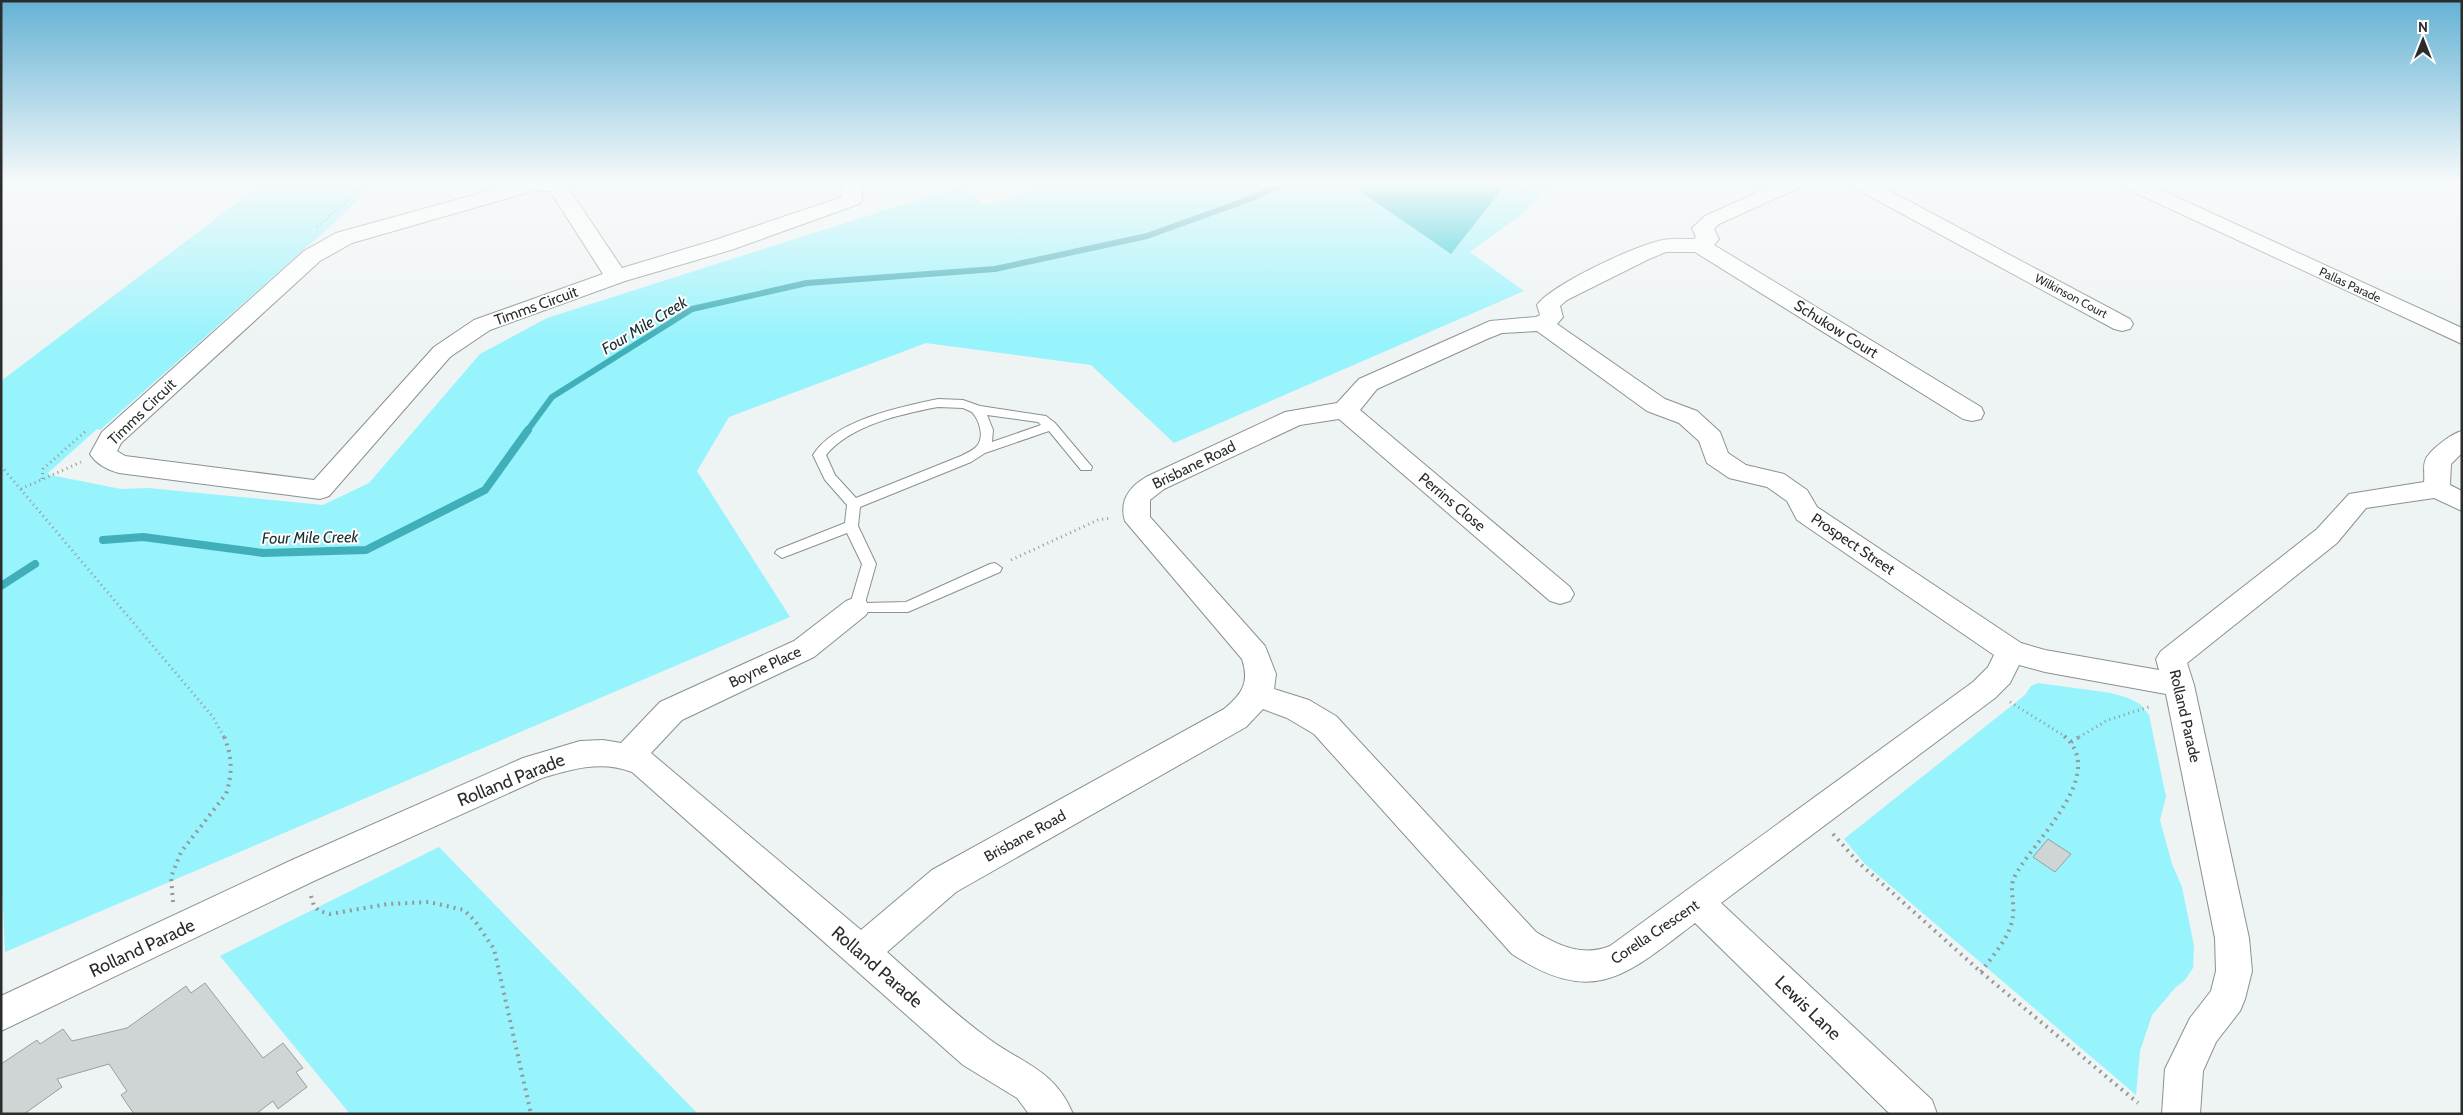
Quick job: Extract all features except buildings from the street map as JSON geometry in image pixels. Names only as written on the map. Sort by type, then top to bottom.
[{"type":"street","name":"Timms Circuit","points":[[354,235],[344,238],[312,256],[111,438],[102,454],[119,464],[320,490],[442,352],[482,325],[617,276],[752,235]]},
{"type":"street","name":"Timms Circuit","points":[[588,235],[608,266],[617,276]]},
{"type":"street","points":[[1344,410],[1352,405],[1368,384],[1498,326],[1542,324],[1552,317],[1548,305],[1559,295],[1641,254],[1664,246],[1699,245],[1708,239],[1706,235]]},
{"type":"street","name":"Wilkinson Court","points":[[1957,235],[2122,324]]},
{"type":"street","name":"Pallas Parade","points":[[2242,235],[2462,337]]},
{"type":"street","name":"Schukow Court","points":[[1699,245],[1972,413]]},
{"type":"street","name":"Prospect Street","points":[[1542,324],[1656,405],[1688,417],[1711,438],[1716,457],[1738,472],[1775,480],[1798,496],[1806,513],[2011,651],[2045,661],[2179,685]]},
{"type":"street","name":"Perrins Close","points":[[1344,410],[1560,594]]},
{"type":"street","name":"Brisbane Road","points":[[860,953],[944,881],[1235,718],[1257,695],[1262,682],[1262,671],[1255,654],[1143,529],[1134,512],[1134,504],[1142,491],[1155,483],[1294,418],[1344,410]]},
{"type":"street","name":"Rolland Parade","points":[[2181,1114],[2184,1069],[2203,1030],[2227,999],[2234,971],[2232,938],[2179,685],[2171,659],[2328,536],[2358,500],[2450,496],[2438,461],[2462,438]]},
{"type":"street","name":"Boyne Place","points":[[628,757],[671,711],[804,650],[856,608]]},
{"type":"street","name":"Corella Crescent","points":[[1257,695],[1298,709],[1325,725],[1524,943],[1544,957],[1567,966],[1591,968],[1609,964],[1697,903],[1984,690],[2000,675],[2011,651]]},
{"type":"street","name":"Rolland Parade","points":[[1,1014],[304,870],[534,767],[559,758],[580,754],[604,753],[628,757],[643,763],[976,1052],[1030,1085],[1054,1114]]},
{"type":"street","name":"Lewis Lane","points":[[1697,903],[1918,1114]]},
{"type":"lane","points":[[995,568],[908,607],[856,608],[869,564],[851,526],[854,504],[830,477],[819,455],[824,447],[858,428],[916,407],[938,403],[961,404],[976,409],[1029,415],[1042,419],[1051,426],[1086,467]]},
{"type":"lane","points":[[976,409],[987,426],[986,437],[981,450]]},
{"type":"lane","points":[[854,504],[966,459],[981,450],[1051,426]]},
{"type":"lane","points":[[782,554],[851,526]]},
{"type":"path","points":[[21,489],[102,454]]},
{"type":"path","points":[[1,466],[223,732],[230,750],[233,768],[231,782],[217,806],[180,852],[174,866],[171,877],[174,906],[183,902]]},
{"type":"path","points":[[995,568],[1098,520],[1114,518]]},
{"type":"path","points":[[1981,972],[2011,924],[2013,918],[2011,890],[2013,880],[2055,822],[2074,784],[2077,761],[2071,742],[2010,702]]},
{"type":"path","points":[[2071,742],[2108,720],[2149,707]]},
{"type":"path","points":[[1814,817],[1843,842],[1858,862],[1981,972],[2138,1103]]},
{"type":"path","points":[[304,870],[314,906],[320,911],[344,913],[388,904],[429,902],[449,905],[464,910],[475,920],[494,948],[531,1114]]},
{"type":"shaded area","points":[[194,235],[320,235],[100,430],[97,429],[48,473],[50,475],[121,489],[148,488],[323,505],[369,483],[480,354],[547,318],[807,235],[1493,235],[1470,252],[1524,291],[1174,443],[1091,365],[926,343],[729,417],[697,471],[790,617],[5,952],[1,864],[1,381]]},
{"type":"shaded area","points":[[1423,235],[1466,235],[1451,254]]},
{"type":"shaded area","points":[[2038,683],[2111,693],[2140,704],[2149,715],[2166,797],[2160,820],[2172,864],[2182,887],[2194,946],[2193,968],[2185,980],[2175,988],[2152,1015],[2140,1051],[2136,1095],[1864,863],[1844,839],[2025,695],[2031,686]]},
{"type":"shaded area","points":[[439,847],[698,1114],[350,1114],[220,956]]},
{"type":"waterway","name":"Four Mile Creek","points":[[527,431],[552,397],[692,309],[807,283],[995,269],[1150,235]]},
{"type":"waterway","name":"Four Mile Creek","points":[[103,540],[143,537],[263,553],[366,550],[485,490],[528,430]]},
{"type":"waterway","name":"Four Mile Creek","points":[[1,586],[35,564]]}]
